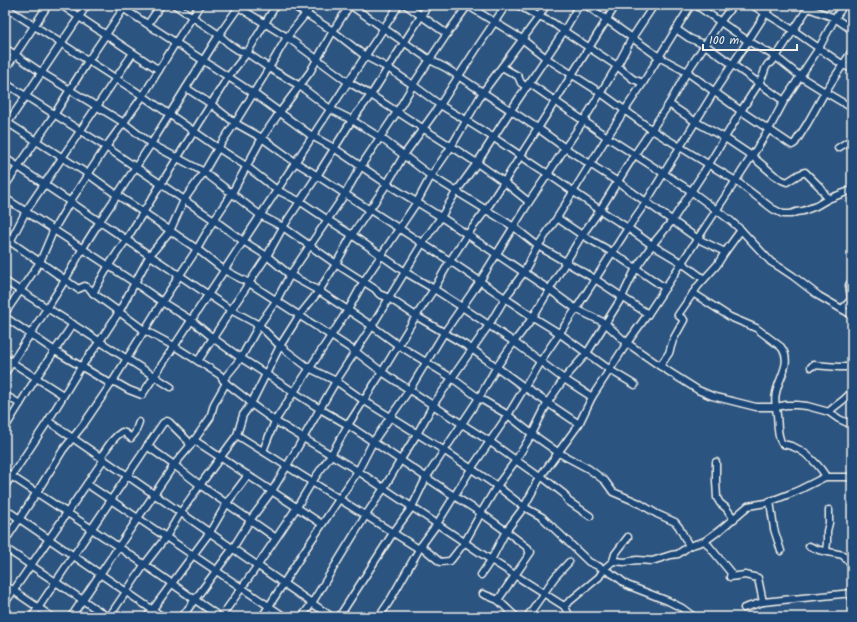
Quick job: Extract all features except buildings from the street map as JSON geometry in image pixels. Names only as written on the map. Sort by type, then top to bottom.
[{"type":"street","points":[[5,70],[48,5]]},
{"type":"street","points":[[61,5],[159,70]]},
{"type":"street","points":[[87,5],[6,124],[88,174],[197,249],[224,270],[249,283],[356,352],[382,372],[410,389],[541,477],[564,494],[568,501],[590,516]]},
{"type":"street","points":[[148,24],[161,5]]},
{"type":"street","points":[[174,5],[219,35],[238,50],[247,52],[269,68],[300,86],[330,109],[352,120],[381,138],[431,176],[514,227],[538,246],[596,279],[648,314]]},
{"type":"street","points":[[5,313],[40,262],[54,230],[70,202],[106,147],[143,96],[200,5]]},
{"type":"street","points":[[93,294],[109,265],[178,158],[228,76],[247,52],[276,5]]},
{"type":"street","points":[[292,5],[332,31],[365,56],[388,68],[440,105],[494,138],[704,279]]},
{"type":"street","points":[[5,486],[48,421],[81,367],[119,312],[150,255],[170,231],[184,200],[204,172],[235,123],[287,37],[313,5]]},
{"type":"street","points":[[5,541],[63,450],[112,383],[144,330],[232,193],[262,138],[300,86],[332,31],[350,5],[430,60],[446,68],[511,110],[590,165],[618,182],[698,239],[725,252]]},
{"type":"street","points":[[5,317],[30,335],[81,367],[112,383],[142,395],[399,5]]},
{"type":"street","points":[[406,5],[447,34]]},
{"type":"street","points":[[198,361],[267,256],[283,227],[301,202],[352,120],[371,95],[428,5]]},
{"type":"street","points":[[71,617],[174,465],[210,418],[214,404],[225,381],[241,358],[259,325],[276,301],[290,275],[345,194],[361,166],[398,112],[413,85],[468,5],[522,39],[546,58],[601,93],[652,130],[736,181],[773,209],[783,214],[803,211],[852,190]]},
{"type":"street","points":[[5,548],[108,617],[166,537],[200,485],[237,435],[243,415],[251,404],[280,346],[299,316],[319,291],[352,235],[387,184],[404,155],[440,105],[506,5]]},
{"type":"street","points":[[518,5],[553,23],[617,66],[633,79],[643,83]]},
{"type":"street","points":[[263,452],[275,421],[348,310],[364,281],[417,202],[431,176],[468,121],[483,92],[539,17],[546,5]]},
{"type":"street","points":[[182,617],[233,548],[272,491],[336,381],[356,352],[422,244],[456,192],[477,164],[564,31],[579,5]]},
{"type":"street","points":[[586,5],[659,57],[687,72],[740,111],[792,145],[795,143],[825,92],[852,51]]},
{"type":"street","points":[[5,472],[145,564],[194,600],[221,617],[297,508],[450,261],[486,210],[539,129],[616,5]]},
{"type":"street","points":[[262,617],[358,471],[373,442],[410,389],[444,333],[480,281],[529,202],[584,120],[632,38],[654,5]]},
{"type":"street","points":[[302,617],[418,434],[433,405],[524,272],[538,246],[643,83],[690,5]]},
{"type":"street","points":[[696,5],[748,41],[776,57],[801,77],[852,108]]},
{"type":"street","points":[[340,617],[393,533],[412,507],[426,478],[479,398],[496,368],[533,317],[582,235],[669,104],[704,45],[733,5]]},
{"type":"street","points":[[752,5],[819,48],[843,66],[852,70]]},
{"type":"street","points":[[379,617],[420,548],[508,415],[540,362],[646,202],[714,92],[771,5]]},
{"type":"street","points":[[481,574],[491,560],[506,531],[524,507],[541,477],[579,424],[592,397],[627,343],[648,314],[752,156],[844,5]]},
{"type":"street","points":[[5,186],[54,115],[123,6],[253,93],[312,136],[334,148],[387,184],[441,217],[524,272],[576,309],[605,324],[627,343],[698,390],[712,396],[756,406],[807,406],[828,412],[852,425]]},
{"type":"street","points":[[5,373],[48,308],[83,248],[170,115],[238,6],[287,37],[348,82],[398,112],[504,182],[529,202]]},
{"type":"street","points":[[237,435],[393,533],[420,548],[440,562],[449,561],[465,542],[480,513],[532,434],[548,402],[564,379],[587,353],[622,297],[636,268],[652,245],[672,221],[759,83],[768,64],[771,63],[776,57],[808,6],[835,18],[852,30]]},
{"type":"street","points":[[6,8],[143,96],[246,166],[277,190],[301,202],[405,272],[462,307],[592,397]]},
{"type":"street","points":[[676,29],[689,38],[704,45],[784,102]]},
{"type":"street","points":[[5,48],[42,73],[124,123],[151,144],[204,172],[260,215],[283,227],[336,264],[364,281],[379,294],[389,298],[416,316],[472,349],[496,368],[579,424]]},
{"type":"street","points":[[133,53],[8,240],[78,289],[85,286],[87,287],[93,294],[144,330],[174,346],[220,375],[251,404],[275,421],[358,471],[491,560],[544,592],[564,606],[570,617]]},
{"type":"street","points":[[502,67],[518,76],[521,83],[528,85],[556,101],[607,137],[691,191],[741,230],[770,262],[793,276],[819,296],[852,315]]},
{"type":"street","points":[[5,83],[106,147],[267,256],[290,275],[319,291],[398,345],[427,362],[479,398],[508,415],[532,434],[559,452],[589,469],[605,481],[613,492],[675,522],[689,546]]},
{"type":"street","points":[[186,88],[211,104],[235,123],[262,138],[295,162],[450,261],[559,333],[610,370],[635,385]]},
{"type":"street","points":[[669,104],[752,156],[782,180],[787,182],[805,172],[820,187],[828,199]]},
{"type":"street","points":[[838,148],[852,139]]},
{"type":"street","points":[[5,158],[231,310],[259,325],[280,346],[309,368],[336,381],[363,400],[498,486],[524,507],[542,517],[589,562],[616,576],[627,585],[668,601],[682,608],[694,617]]},
{"type":"street","points":[[5,198],[191,320],[241,358],[320,409],[348,425],[480,513],[528,548],[529,552],[531,552],[498,600]]},
{"type":"street","points":[[557,218],[582,235],[612,252],[665,288]]},
{"type":"street","points":[[660,366],[669,353],[673,340],[684,320],[678,315],[741,230]]},
{"type":"street","points":[[5,280],[171,387]]},
{"type":"street","points":[[842,309],[852,297],[849,287],[849,284],[852,281]]},
{"type":"street","points":[[693,293],[730,317],[756,328],[784,350],[787,359],[786,364],[775,394],[778,433],[781,442],[798,449],[809,457],[820,467],[826,477]]},
{"type":"street","points":[[5,428],[36,378],[73,324]]},
{"type":"street","points":[[5,358],[64,395]]},
{"type":"street","points":[[811,367],[813,365],[848,368],[852,366]]},
{"type":"street","points":[[828,412],[844,400],[852,390]]},
{"type":"street","points":[[5,395],[20,404]]},
{"type":"street","points":[[48,421],[332,617]]},
{"type":"street","points":[[32,617],[127,475],[163,423],[167,421],[188,441],[220,457],[322,524]]},
{"type":"street","points":[[5,603],[87,484],[116,436],[122,432],[131,438],[136,433],[139,422]]},
{"type":"street","points":[[147,446],[226,504],[276,538]]},
{"type":"street","points":[[716,462],[717,498],[734,519]]},
{"type":"street","points":[[146,617],[210,532],[226,504],[248,475]]},
{"type":"street","points":[[613,561],[652,561],[678,554],[689,546],[705,541],[734,519],[748,506],[770,501],[801,489],[825,477],[852,477]]},
{"type":"street","points":[[87,484],[285,617]]},
{"type":"street","points":[[770,501],[774,529],[781,551]]},
{"type":"street","points":[[5,509],[163,617]]},
{"type":"street","points":[[826,551],[829,510]]},
{"type":"street","points":[[564,606],[599,577],[604,569],[613,561],[615,554],[628,537]]},
{"type":"street","points":[[705,541],[731,573],[730,577],[746,575],[758,578],[763,602]]},
{"type":"street","points":[[809,546],[843,555],[852,563]]},
{"type":"street","points":[[527,617],[555,577],[569,562]]},
{"type":"street","points":[[5,585],[52,617]]},
{"type":"street","points":[[744,608],[763,602],[852,593],[852,610]]},
{"type":"street","points":[[483,594],[498,600],[516,617]]}]
